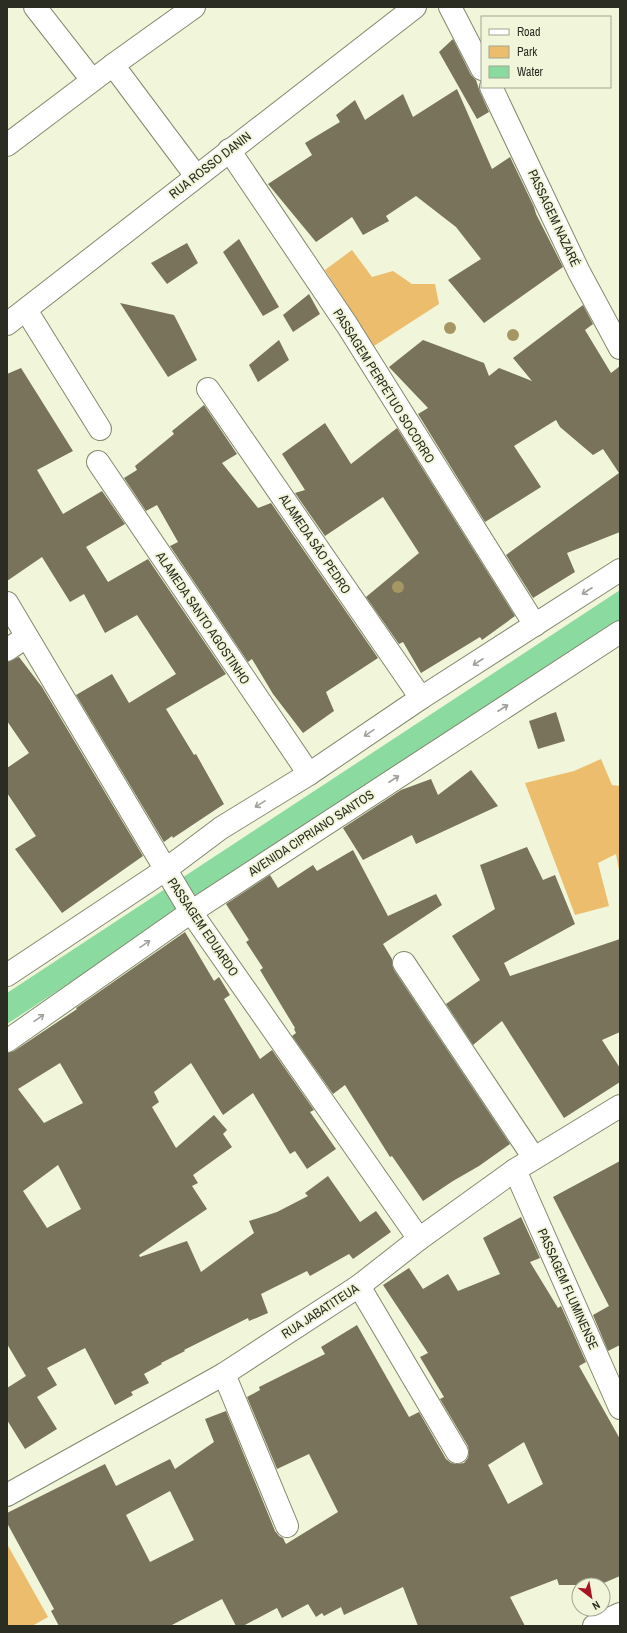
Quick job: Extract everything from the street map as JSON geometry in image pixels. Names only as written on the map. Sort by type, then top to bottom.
[{"type":"street","points":[[35,7],[92,80]]},
{"type":"street","points":[[7,145],[92,80],[194,7]]},
{"type":"street","name":"RUA ROSSO DANIN","points":[[13,318],[415,7]]},
{"type":"street","points":[[450,7],[481,67]]},
{"type":"street","points":[[113,65],[196,176]]},
{"type":"street","name":"PASSAGEM NAZARÉ","points":[[491,88],[579,272],[620,348]]},
{"type":"street","name":"PASSAGEM PERPÉTUO SOCORRO","points":[[229,150],[346,326],[535,625]]},
{"type":"street","points":[[13,318],[100,429]]},
{"type":"street","name":"ALAMEDA SÃO PEDRO","points":[[208,388],[421,698]]},
{"type":"street","name":"ALAMEDA SANTO AGOSTINHO","points":[[98,462],[310,774]]},
{"type":"street","points":[[7,975],[165,870],[221,828],[310,774],[421,698],[620,570]]},
{"type":"street","name":"PASSAGEM EDUARDO","points":[[7,603],[191,912],[419,1239]]},
{"type":"street","name":"AVENIDA CIPRIANO SANTOS","points":[[7,1041],[191,912],[620,632]]},
{"type":"street","points":[[7,650],[26,637]]},
{"type":"street","points":[[404,963],[534,1158]]},
{"type":"street","name":"RUA JABATITEUA","points":[[7,1495],[224,1374],[359,1286],[419,1239],[515,1170],[620,1106]]},
{"type":"street","name":"PASSAGEM FLUMINENSE","points":[[515,1170],[620,1408]]},
{"type":"street","points":[[359,1286],[457,1452]]},
{"type":"street","points":[[224,1374],[287,1526]]},
{"type":"street","points":[[594,1626],[620,1614]]},
{"type":"green space","points":[[352,250],[372,277],[393,271],[412,284],[435,284],[439,304],[374,346],[325,270]]},
{"type":"green space","points":[[601,759],[612,785],[620,786],[620,875],[616,854],[598,863],[609,906],[575,915],[525,783],[574,771]]},
{"type":"green space","points":[[7,1544],[48,1617],[32,1626],[7,1626]]},
{"type":"water","points":[[620,590],[620,622],[7,1024],[7,993]]},
{"type":"building","points":[[453,39],[471,75],[476,80],[489,112],[477,119],[439,52]]},
{"type":"building","points":[[457,89],[492,169],[510,157],[536,214],[563,267],[484,323],[448,280],[481,259],[456,227],[416,196],[386,216],[389,221],[363,235],[352,217],[316,242],[268,184],[312,155],[305,143],[340,122],[336,115],[355,100],[365,120],[403,94],[413,117]]},
{"type":"building","points":[[239,239],[279,307],[263,316],[223,252]]},
{"type":"building","points":[[187,243],[198,263],[167,284],[151,263]]},
{"type":"building","points":[[309,294],[320,314],[293,332],[283,315]]},
{"type":"building","points":[[120,303],[174,315],[197,360],[168,377]]},
{"type":"building","points":[[583,305],[593,324],[585,330],[611,373],[620,366],[620,532],[567,553],[575,572],[533,598],[506,555],[619,473],[603,449],[593,455],[560,427],[556,420],[514,446],[541,487],[485,522],[418,414],[428,408],[389,367],[423,340],[484,363],[489,376],[499,368],[532,381],[513,358]]},
{"type":"building","points":[[279,340],[289,360],[258,382],[249,365]]},
{"type":"building","points":[[21,368],[73,451],[37,470],[63,514],[102,491],[125,524],[86,547],[108,582],[148,559],[226,674],[166,709],[194,755],[196,754],[224,804],[173,838],[172,836],[164,842],[76,695],[112,674],[129,703],[176,674],[137,615],[105,633],[84,594],[70,602],[42,557],[7,581],[7,374]]},
{"type":"building","points":[[204,405],[237,454],[222,463],[258,508],[271,503],[378,658],[326,692],[334,711],[303,733],[273,694],[252,659],[248,662],[170,546],[178,542],[157,505],[146,511],[124,478],[137,470],[135,466],[174,434],[172,431]]},
{"type":"building","points":[[325,423],[351,464],[397,428],[515,616],[482,640],[480,637],[421,673],[403,642],[399,644],[366,597],[419,553],[383,497],[325,536],[295,493],[305,490],[282,454]]},
{"type":"building","points":[[19,657],[42,687],[143,856],[62,913],[15,849],[36,836],[7,793],[7,768],[29,753],[7,721],[7,662]]},
{"type":"building","points":[[556,712],[565,741],[538,749],[529,721]]},
{"type":"building","points":[[471,770],[498,806],[416,844],[412,835],[363,860],[343,828],[401,790],[431,779],[438,795]]},
{"type":"building","points":[[527,847],[543,880],[555,875],[575,924],[504,963],[510,976],[620,939],[620,1032],[602,1040],[620,1068],[620,1082],[564,1118],[502,1021],[473,1045],[446,1004],[480,980],[452,936],[495,909],[480,865]]},
{"type":"building","points":[[353,850],[388,916],[436,894],[442,905],[383,944],[392,959],[394,970],[510,1144],[479,1166],[423,1201],[392,1156],[390,1157],[345,1085],[333,1094],[292,1036],[296,1033],[295,1028],[260,970],[263,968],[246,942],[249,940],[226,904],[270,875],[278,888],[313,865],[317,871]]},
{"type":"building","points":[[185,932],[214,981],[219,977],[230,995],[224,999],[260,1059],[272,1050],[314,1110],[310,1112],[336,1149],[307,1169],[295,1151],[290,1154],[253,1093],[223,1115],[191,1063],[154,1092],[159,1102],[152,1107],[176,1148],[214,1115],[227,1130],[223,1134],[232,1147],[193,1175],[198,1183],[192,1186],[207,1209],[139,1255],[140,1257],[187,1241],[201,1272],[254,1233],[249,1221],[277,1212],[308,1196],[305,1193],[328,1176],[360,1222],[376,1211],[391,1232],[353,1259],[349,1254],[310,1276],[307,1271],[261,1294],[268,1313],[249,1321],[248,1318],[161,1363],[162,1364],[144,1374],[149,1383],[131,1392],[133,1395],[115,1405],[85,1348],[47,1368],[57,1385],[37,1397],[57,1429],[25,1449],[7,1420],[7,1388],[26,1376],[7,1344],[7,1053],[14,1051],[77,1009],[76,1008]],"holes":[[[60,1063],[83,1103],[44,1123],[18,1089]],[[58,1165],[81,1209],[47,1228],[23,1191]]]},
{"type":"building","points":[[620,1161],[620,1345],[608,1351],[593,1315],[609,1306],[553,1197]]},
{"type":"building","points":[[521,1217],[540,1258],[530,1262],[558,1308],[561,1306],[586,1362],[579,1366],[620,1439],[620,1576],[611,1580],[611,1577],[571,1577],[571,1585],[559,1585],[557,1579],[510,1597],[525,1626],[418,1626],[403,1587],[344,1615],[341,1607],[324,1616],[322,1613],[316,1617],[308,1604],[282,1618],[277,1608],[243,1626],[236,1626],[222,1599],[170,1626],[59,1626],[51,1611],[54,1609],[7,1523],[7,1513],[105,1464],[116,1486],[170,1459],[175,1469],[214,1442],[205,1419],[226,1411],[275,1531],[283,1538],[286,1544],[338,1512],[309,1454],[277,1469],[247,1397],[260,1390],[259,1387],[325,1354],[321,1347],[357,1325],[409,1417],[419,1412],[446,1459],[451,1463],[464,1463],[468,1458],[468,1446],[440,1399],[444,1397],[420,1357],[428,1353],[383,1285],[409,1268],[423,1289],[448,1274],[458,1291],[500,1274],[483,1238]],"holes":[[[524,1442],[543,1484],[508,1504],[488,1465]],[[170,1491],[194,1540],[150,1562],[126,1515]]]}]
